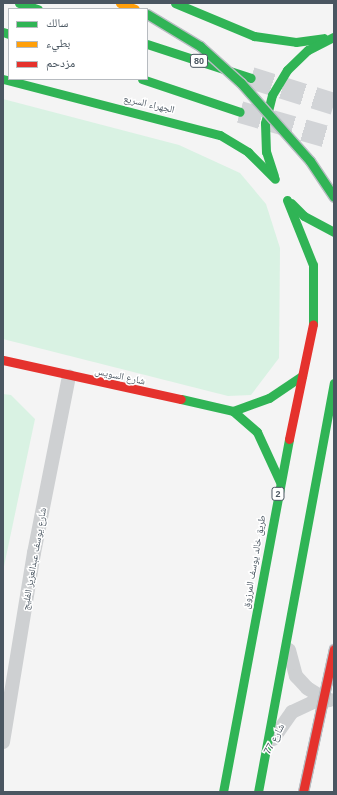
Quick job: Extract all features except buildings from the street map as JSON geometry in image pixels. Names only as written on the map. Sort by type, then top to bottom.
[{"type":"main road","points":[[20,3],[35,8]]},
{"type":"main road","points":[[120,3],[132,8]]},
{"type":"main road","points":[[175,3],[254,36],[296,42],[334,37]]},
{"type":"main road","points":[[148,15],[200,46],[241,82],[310,161],[334,197]]},
{"type":"main road","points":[[334,37],[308,50],[287,70],[272,95],[265,137],[275,179],[287,200],[304,216],[334,232]]},
{"type":"main road","name":"80","points":[[148,44],[251,78]]},
{"type":"main road","name":"الجهراء السريع","points":[[11,80],[220,135],[248,152],[275,179]]},
{"type":"main road","name":"الجهراء السريع","points":[[145,80],[240,112]]},
{"type":"main road","name":"طريق خالد يوسف المرزوق","points":[[223,792],[280,482],[315,315],[317,286],[309,253],[287,200]]},
{"type":"main road","name":"شارع السويس","points":[[3,360],[69,376],[233,411],[257,432],[280,482]]},
{"type":"main road","points":[[233,411],[269,398],[302,376]]},
{"type":"main road","points":[[258,792],[287,629],[334,383]]},
{"type":"main road","points":[[313,493],[334,434]]},
{"type":"main road","points":[[303,792],[334,649]]},
{"type":"street","name":"شارع يوسف عبدالعزيز الفليج","points":[[3,737],[34,553],[69,376]]},
{"type":"street","name":"شارع 77","points":[[287,629],[290,660],[296,676],[307,688],[330,700]]},
{"type":"street","name":"شارع 77","points":[[264,758],[286,717],[306,704],[330,700]]},
{"type":"green space","points":[[3,99],[179,145],[240,173],[266,204],[280,248],[279,358],[251,395],[228,396],[3,339]]},
{"type":"green space","points":[[3,394],[11,395],[35,419],[3,571]]},
{"type":"tunnel","points":[[251,78],[334,104]]},
{"type":"tunnel","points":[[240,112],[334,139]]},
{"type":"traffic: fast","points":[[19,3],[35,8]]},
{"type":"traffic: fast","points":[[175,3],[254,36],[296,42],[324,38]]},
{"type":"traffic: fast","points":[[148,15],[200,46],[241,83],[310,161],[334,197]]},
{"type":"traffic: fast","points":[[3,32],[8,34]]},
{"type":"traffic: fast","points":[[274,176],[266,152],[265,123],[272,95],[287,70],[308,50],[334,37]]},
{"type":"traffic: fast","points":[[148,44],[251,78]]},
{"type":"traffic: fast","points":[[3,79],[220,135],[248,152],[275,179]]},
{"type":"traffic: fast","points":[[145,80],[240,112]]},
{"type":"traffic: fast","points":[[287,200],[313,265],[313,324]]},
{"type":"traffic: fast","points":[[291,203],[304,216],[334,232]]},
{"type":"traffic: fast","points":[[233,411],[269,398],[302,376]]},
{"type":"traffic: fast","points":[[258,792],[334,383]]},
{"type":"traffic: fast","points":[[181,399],[233,411],[257,432],[280,482]]},
{"type":"traffic: fast","points":[[223,792],[289,439]]},
{"type":"traffic: slow","points":[[120,3],[132,8]]},
{"type":"traffic: jam","points":[[289,439],[313,324]]},
{"type":"traffic: jam","points":[[3,360],[181,399]]},
{"type":"traffic: jam","points":[[303,792],[334,649]]}]
